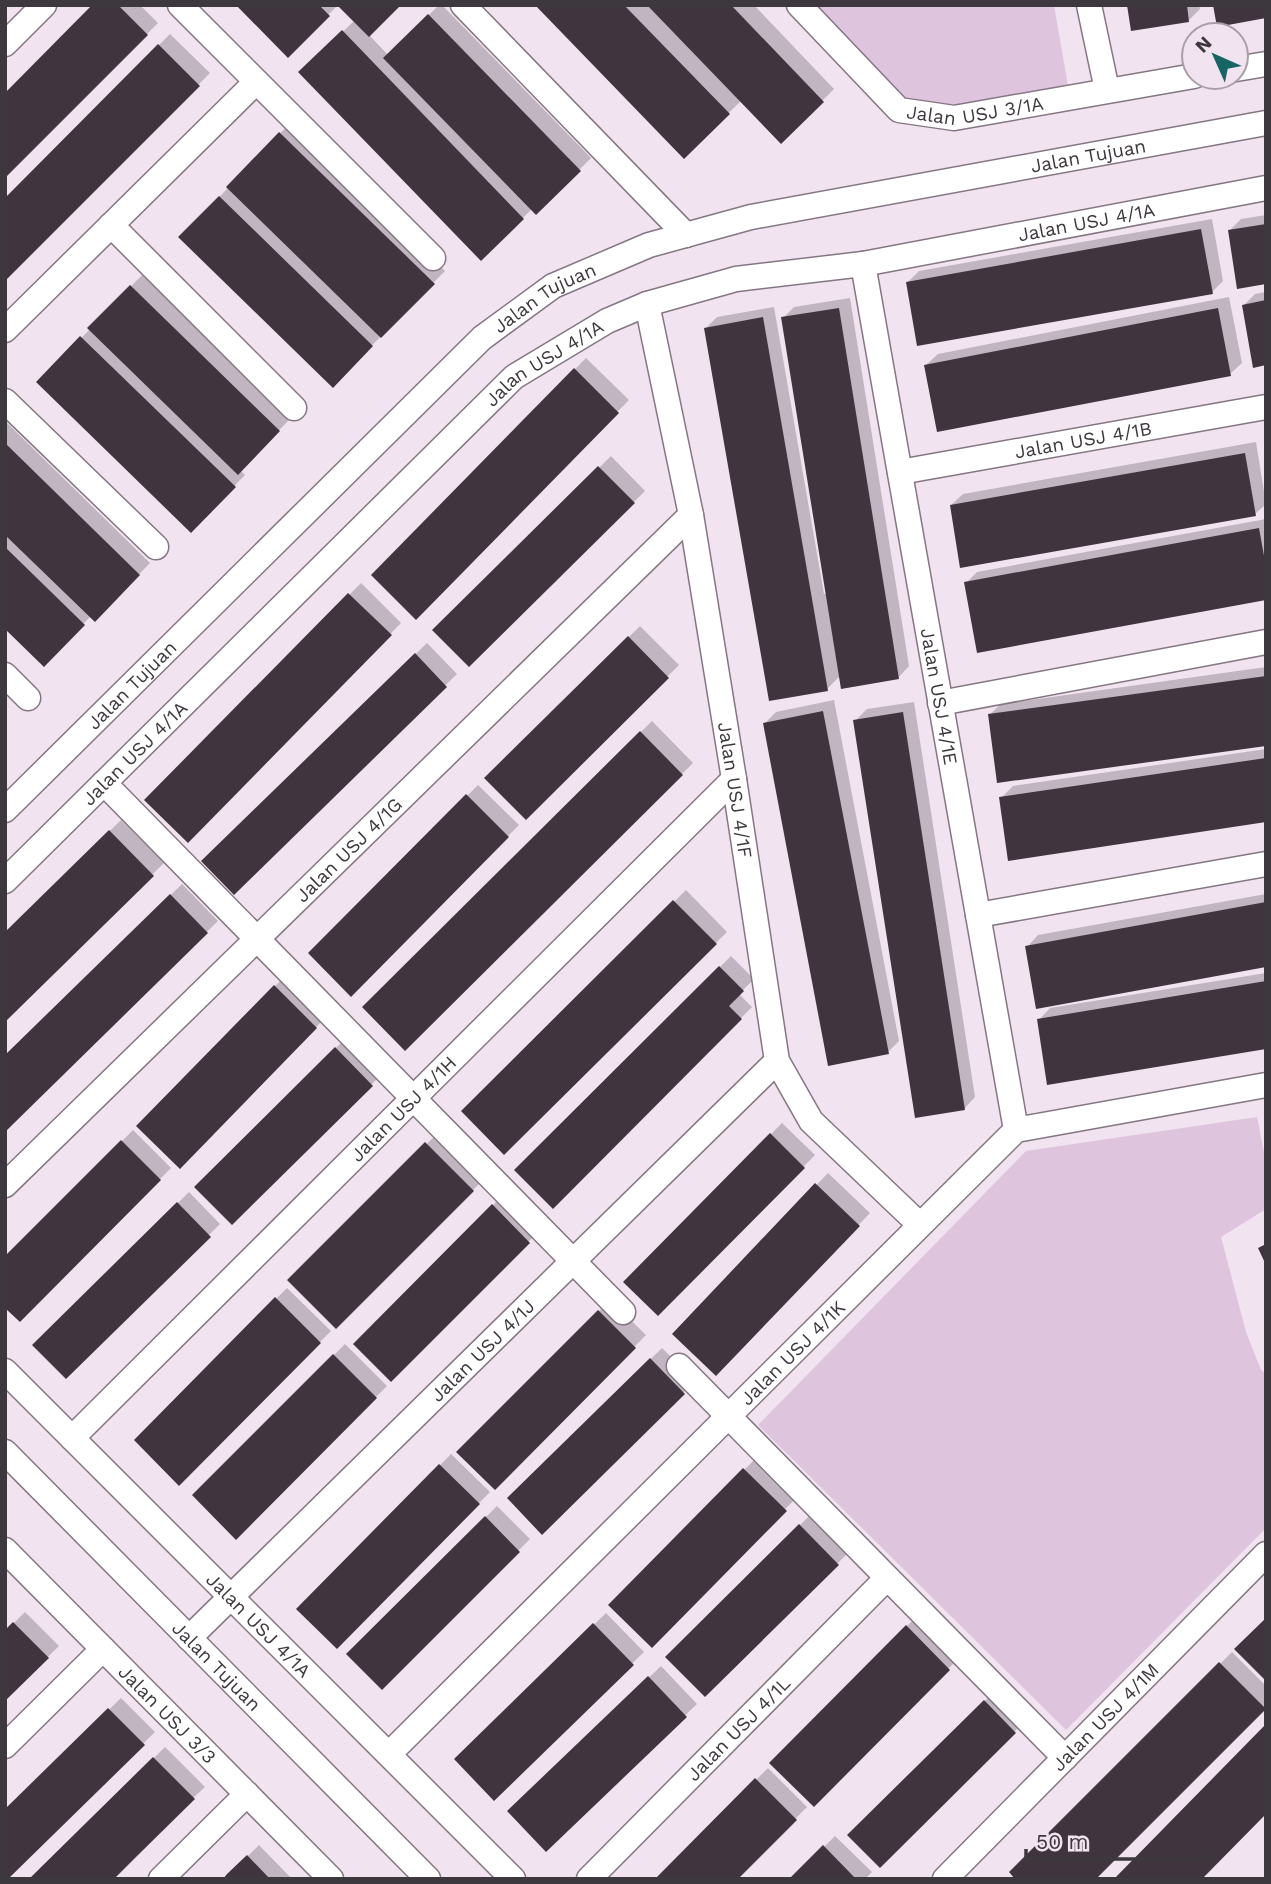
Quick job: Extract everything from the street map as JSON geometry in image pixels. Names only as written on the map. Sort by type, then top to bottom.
[{"type":"street","points":[[5,44],[44,5]]},
{"type":"street","points":[[180,5],[433,258]]},
{"type":"street","points":[[463,5],[686,235]]},
{"type":"street","name":"Jalan USJ 3/1A","points":[[799,5],[899,110],[954,118],[1180,78]]},
{"type":"street","points":[[1089,5],[1107,90]]},
{"type":"street","points":[[5,330],[256,82]]},
{"type":"street","name":"Jalan Tujuan","points":[[5,810],[482,338],[553,286],[649,246],[751,217],[1266,123]]},
{"type":"street","name":"Jalan USJ 4/1A","points":[[5,881],[514,377],[607,321],[647,304],[736,279],[863,264],[1266,188]]},
{"type":"street","points":[[111,225],[293,408]]},
{"type":"street","name":"Jalan USJ 4/1E","points":[[863,264],[1016,1130]]},
{"type":"street","name":"Jalan USJ 4/1F","points":[[647,304],[691,515],[776,1061],[811,1121],[920,1225]]},
{"type":"street","points":[[5,401],[156,547]]},
{"type":"street","name":"Jalan USJ 4/1B","points":[[900,472],[1266,407]]},
{"type":"street","name":"Jalan USJ 4/1G","points":[[5,1185],[691,515]]},
{"type":"street","points":[[940,703],[1266,642]]},
{"type":"street","points":[[5,675],[28,698]]},
{"type":"street","name":"Jalan USJ 4/1H","points":[[72,1438],[734,779]]},
{"type":"street","points":[[104,783],[624,1312]]},
{"type":"street","points":[[978,915],[1266,864]]},
{"type":"street","name":"Jalan USJ 4/1J","points":[[188,1638],[776,1061]]},
{"type":"street","points":[[1016,1130],[1266,1085]]},
{"type":"street","name":"Jalan USJ 4/1K","points":[[389,1754],[1016,1130]]},
{"type":"street","points":[[679,1366],[1065,1758]]},
{"type":"street","name":"Jalan USJ 4/1A","points":[[5,1371],[513,1879]]},
{"type":"street","name":"Jalan Tujuan","points":[[5,1452],[428,1879]]},
{"type":"street","name":"Jalan USJ 3/3","points":[[5,1550],[331,1879]]},
{"type":"street","name":"Jalan USJ 4/1M","points":[[945,1879],[1266,1554]]},
{"type":"street","name":"Jalan USJ 4/1L","points":[[589,1879],[887,1578]]},
{"type":"street","points":[[5,1746],[103,1649]]},
{"type":"street","points":[[161,1879],[247,1794]]},
{"type":"shaded area","points":[[815,5],[1054,5],[1068,86],[957,106],[903,98]]},
{"type":"shaded area","points":[[1257,1117],[1266,1163],[1266,1209],[1221,1237],[1246,1332],[1261,1370],[1266,1374],[1266,1528],[1066,1730],[758,1425],[1026,1151]]},
{"type":"building","points":[[92,5],[118,5],[148,35],[5,178],[5,93]]},
{"type":"building","points":[[236,5],[319,5],[330,16],[288,58]]},
{"type":"building","points":[[337,5],[401,5],[369,37]]},
{"type":"building","points":[[535,5],[624,5],[730,114],[684,159]]},
{"type":"building","points":[[647,5],[731,5],[824,102],[781,144]]},
{"type":"building","points":[[1127,5],[1187,5],[1189,21],[1131,31]]},
{"type":"building","points":[[1213,5],[1266,5],[1266,18],[1216,21]]},
{"type":"building","points":[[428,14],[581,171],[536,215],[383,58]]},
{"type":"building","points":[[342,30],[524,219],[481,261],[298,72]]},
{"type":"building","points":[[158,44],[200,86],[5,281],[5,198]]},
{"type":"building","points":[[279,132],[435,284],[381,338],[226,187]]},
{"type":"building","points":[[219,196],[373,346],[333,388],[178,237]]},
{"type":"building","points":[[1266,224],[1266,284],[1237,289],[1228,230]]},
{"type":"building","points":[[1201,229],[1213,294],[917,346],[906,282]]},
{"type":"building","points":[[130,285],[280,431],[238,475],[87,328]]},
{"type":"building","points":[[1266,300],[1266,365],[1253,368],[1242,305]]},
{"type":"building","points":[[839,308],[899,679],[841,689],[781,317]]},
{"type":"building","points":[[1218,308],[1231,376],[937,432],[924,365]]},
{"type":"building","points":[[763,317],[828,691],[769,701],[704,328]]},
{"type":"building","points":[[80,336],[236,487],[191,533],[36,382]]},
{"type":"building","points":[[574,368],[619,413],[416,620],[371,575]]},
{"type":"building","points":[[5,443],[140,575],[95,622],[5,535]]},
{"type":"building","points":[[1245,453],[1256,516],[960,568],[950,505]]},
{"type":"building","points":[[598,466],[635,503],[469,667],[432,630]]},
{"type":"building","points":[[1259,528],[1266,567],[1266,600],[977,653],[964,582]]},
{"type":"building","points":[[5,547],[85,625],[44,667],[5,629]]},
{"type":"building","points":[[348,593],[392,635],[188,843],[144,800]]},
{"type":"building","points":[[628,636],[669,678],[526,820],[484,778]]},
{"type":"building","points":[[415,653],[447,687],[234,895],[201,861]]},
{"type":"building","points":[[1266,676],[1266,746],[997,783],[988,714]]},
{"type":"building","points":[[823,711],[889,1054],[828,1066],[763,723]]},
{"type":"building","points":[[903,712],[965,1110],[915,1118],[853,720]]},
{"type":"building","points":[[640,731],[683,775],[405,1051],[362,1007]]},
{"type":"building","points":[[1266,758],[1266,822],[1008,861],[999,797]]},
{"type":"building","points":[[466,794],[509,837],[351,997],[308,953]]},
{"type":"building","points":[[109,830],[154,876],[5,1022],[5,932]]},
{"type":"building","points":[[170,894],[208,933],[5,1132],[5,1055]]},
{"type":"building","points":[[673,900],[717,944],[504,1155],[461,1111]]},
{"type":"building","points":[[1266,902],[1266,967],[1036,1009],[1025,946]]},
{"type":"building","points":[[719,966],[744,991],[729,1006],[742,1019],[553,1209],[514,1170]]},
{"type":"building","points":[[1266,981],[1266,1049],[1047,1085],[1037,1019]]},
{"type":"building","points":[[274,985],[317,1028],[180,1169],[136,1126]]},
{"type":"building","points":[[335,1047],[373,1086],[232,1225],[194,1187]]},
{"type":"building","points":[[770,1133],[805,1168],[658,1316],[623,1282]]},
{"type":"building","points":[[121,1140],[161,1180],[20,1322],[5,1308],[5,1256]]},
{"type":"building","points":[[425,1142],[474,1191],[336,1329],[287,1280]]},
{"type":"building","points":[[815,1183],[860,1226],[716,1376],[672,1334]]},
{"type":"building","points":[[177,1202],[211,1237],[66,1379],[32,1345]]},
{"type":"building","points":[[492,1204],[530,1243],[391,1382],[353,1344]]},
{"type":"building","points":[[1266,1244],[1266,1265],[1258,1248]]},
{"type":"building","points":[[275,1297],[321,1343],[179,1486],[134,1440]]},
{"type":"building","points":[[598,1310],[636,1348],[495,1490],[456,1452]]},
{"type":"building","points":[[333,1354],[377,1398],[236,1540],[192,1495]]},
{"type":"building","points":[[650,1358],[685,1394],[542,1535],[507,1498]]},
{"type":"building","points":[[439,1464],[480,1504],[337,1649],[296,1609]]},
{"type":"building","points":[[743,1468],[787,1511],[652,1648],[608,1605]]},
{"type":"building","points":[[485,1516],[520,1552],[382,1690],[346,1654]]},
{"type":"building","points":[[799,1524],[839,1565],[705,1697],[665,1657]]},
{"type":"building","points":[[1266,1618],[1266,1681],[1234,1649]]},
{"type":"building","points":[[13,1622],[49,1658],[5,1701],[5,1630]]},
{"type":"building","points":[[593,1623],[634,1665],[494,1801],[454,1759]]},
{"type":"building","points":[[906,1625],[950,1670],[814,1807],[769,1763]]},
{"type":"building","points":[[1219,1662],[1266,1709],[1096,1879],[1015,1879],[1009,1872]]},
{"type":"building","points":[[648,1676],[687,1717],[546,1852],[507,1811]]},
{"type":"building","points":[[984,1700],[1016,1733],[880,1868],[847,1835]]},
{"type":"building","points":[[108,1708],[145,1745],[5,1879],[5,1809]]},
{"type":"building","points":[[1266,1724],[1266,1814],[1202,1879],[1114,1879]]},
{"type":"building","points":[[153,1757],[195,1799],[114,1879],[29,1879]]},
{"type":"building","points":[[755,1778],[797,1820],[738,1879],[655,1879]]},
{"type":"building","points":[[823,1845],[856,1879],[789,1879]]},
{"type":"building","points":[[247,1855],[270,1879],[223,1879],[227,1874]]}]
